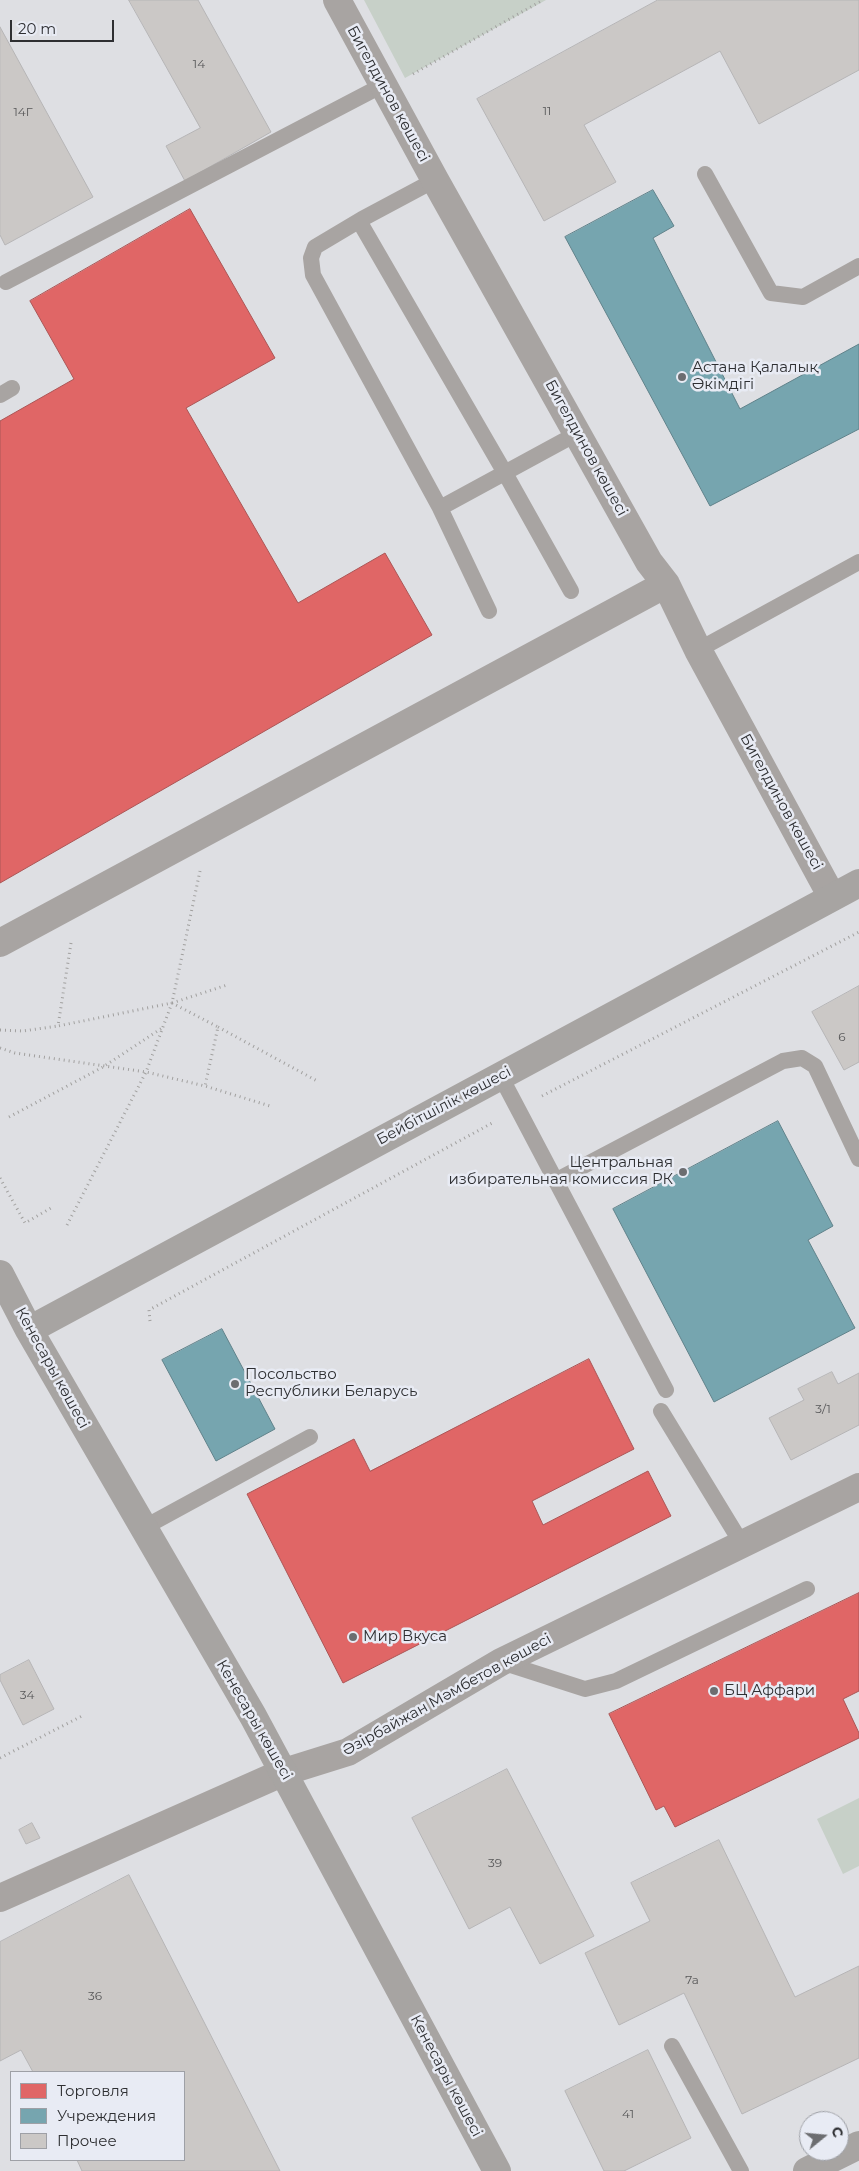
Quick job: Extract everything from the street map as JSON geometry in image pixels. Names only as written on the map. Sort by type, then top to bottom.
[{"type":"main road","name":"Бейбітшілік көшесі","points":[[29,1330],[500,1075],[632,1007],[832,896],[859,883]]},
{"type":"main road","name":"Кенесары көшесі","points":[[0,1274],[29,1330],[284,1772],[497,2171]]},
{"type":"main road","points":[[807,2171],[859,2145]]},
{"type":"street","name":"Бигелдинов көшесі","points":[[337,0],[394,82],[435,180],[649,562],[666,584],[698,650],[832,896]]},
{"type":"street","points":[[0,943],[666,584]]},
{"type":"street","name":"Әзірбайжан Мәмбетов көшесі","points":[[0,1898],[284,1772],[348,1752],[501,1662],[859,1487]]},
{"type":"lane","points":[[6,282],[394,82]]},
{"type":"lane","points":[[705,174],[771,293],[803,297],[859,266]]},
{"type":"lane","points":[[435,180],[362,219],[315,247],[310,258],[313,275],[440,508],[489,611]]},
{"type":"lane","points":[[362,219],[362,226],[505,473],[570,591]]},
{"type":"lane","points":[[440,508],[578,433]]},
{"type":"lane","points":[[698,650],[859,562]]},
{"type":"lane","points":[[556,1181],[783,1061],[802,1058],[816,1066],[859,1159]]},
{"type":"lane","points":[[500,1075],[666,1390]]},
{"type":"lane","points":[[661,1411],[742,1544]]},
{"type":"lane","points":[[143,1528],[310,1437]]},
{"type":"lane","points":[[501,1662],[585,1689],[616,1681],[806,1589]]},
{"type":"lane","points":[[672,2046],[740,2171]]},
{"type":"path","points":[[394,82],[542,0]]},
{"type":"path","points":[[68,1225],[146,1072],[172,1004],[200,868]]},
{"type":"path","points":[[58,1026],[71,944]]},
{"type":"path","points":[[0,1030],[23,1031],[58,1026],[172,1004],[227,985]]},
{"type":"path","points":[[172,1004],[319,1082]]},
{"type":"path","points":[[205,1086],[218,1027]]},
{"type":"path","points":[[9,1117],[103,1067],[163,1028]]},
{"type":"path","points":[[0,1048],[15,1053],[146,1072],[205,1086],[270,1106]]},
{"type":"path","points":[[0,1178],[25,1223],[51,1208]]},
{"type":"path","points":[[0,1758],[82,1716]]},
{"type":"shaded area","points":[[364,0],[546,0],[405,78]]},
{"type":"shaded area","points":[[859,1798],[859,1866],[843,1874],[817,1819]]},
{"type":"building: Торговля","points":[[190,209],[275,358],[186,408],[298,603],[385,553],[432,635],[0,883],[0,421],[74,379],[30,301]]},
{"type":"building: Торговля","points":[[589,1359],[634,1449],[532,1501],[543,1525],[648,1471],[671,1516],[343,1683],[247,1494],[354,1439],[370,1471]]},
{"type":"building: Торговля","points":[[859,1593],[859,1691],[843,1699],[859,1733],[859,1738],[675,1827],[664,1806],[656,1810],[609,1714]]},
{"type":"building: Учреждения","name":"Астана Қалалық Әкімдігі","points":[[653,190],[674,226],[653,238],[740,409],[859,344],[859,429],[710,506],[565,237]]},
{"type":"building: Учреждения","points":[[778,1121],[833,1226],[808,1240],[855,1328],[714,1402],[613,1209]]},
{"type":"building: Учреждения","points":[[222,1329],[275,1429],[216,1461],[162,1360]]},
{"type":"building: Прочее","points":[[129,0],[198,0],[271,132],[185,181],[166,146],[200,128]]},
{"type":"building: Прочее","points":[[658,0],[859,0],[859,70],[759,124],[720,51],[584,125],[616,182],[544,221],[477,99]]},
{"type":"building: Прочее","points":[[0,27],[93,197],[5,245],[0,235]]},
{"type":"building: Прочее","points":[[859,986],[859,1062],[844,1070],[812,1012]]},
{"type":"building: Прочее","points":[[832,1372],[838,1384],[859,1373],[859,1425],[791,1460],[769,1418],[804,1400],[798,1389]]},
{"type":"building: Прочее","points":[[29,1660],[54,1709],[23,1725],[0,1680],[0,1675]]},
{"type":"building: Прочее","points":[[507,1769],[594,1936],[540,1964],[510,1907],[469,1929],[412,1818]]},
{"type":"building: Прочее","points":[[32,1823],[40,1838],[26,1844],[19,1830]]},
{"type":"building: Прочее","points":[[719,1840],[795,1997],[859,1966],[859,2058],[742,2114],[684,1993],[619,2025],[585,1953],[650,1921],[631,1883]]},
{"type":"building: Прочее","points":[[129,1875],[280,2171],[82,2171],[77,2161],[185,2161],[185,2071],[32,2071],[21,2050],[0,2061],[0,1942]]},
{"type":"building: Прочее","points":[[648,2050],[691,2138],[624,2171],[604,2171],[565,2091]]},
{"type":"place","name":"Астана Қалалық Әкімдігі","points":[[682,377]]},
{"type":"place","name":"Центральная избирательная комиссия РК","points":[[683,1172]]},
{"type":"place","name":"Посольство Республики Беларусь","points":[[235,1384]]},
{"type":"place","name":"Мир Вкуса","points":[[353,1637]]},
{"type":"place","name":"БЦ Аффари","points":[[714,1691]]}]
